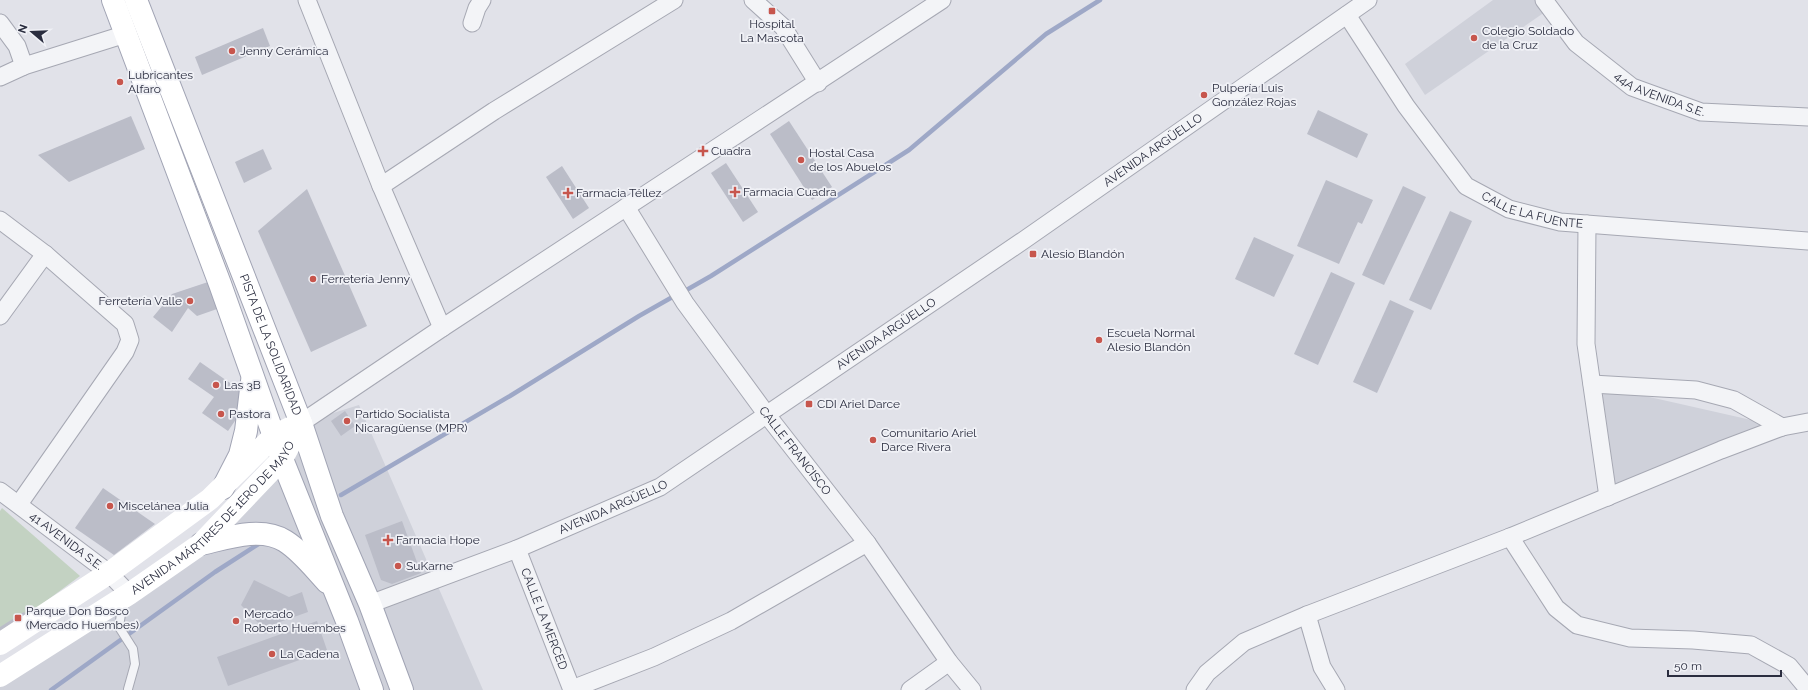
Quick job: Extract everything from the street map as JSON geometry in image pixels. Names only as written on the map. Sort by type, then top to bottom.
[{"type":"main road","name":"PISTA DE LA SOLIDARIDAD","points":[[113,0],[275,435],[282,459],[372,690]]},
{"type":"main road","name":"PISTA DE LA SOLIDARIDAD","points":[[136,0],[301,424],[332,516],[370,604],[402,690]]},
{"type":"main road","points":[[223,488],[240,455],[246,431],[253,378]]},
{"type":"main road","name":"AVENIDA MÁRTIRES DE 1ERO DE MAYO","points":[[0,644],[109,573],[210,499],[223,488],[275,435],[301,424]]},
{"type":"main road","name":"AVENIDA MÁRTIRES DE 1ERO DE MAYO","points":[[0,676],[129,594],[201,544],[282,459],[301,424]]},
{"type":"main road","points":[[201,544],[241,536],[263,534],[277,537],[293,547],[334,590]]},
{"type":"street","points":[[307,0],[381,186],[442,328]]},
{"type":"street","points":[[472,23],[476,8],[482,0]]},
{"type":"street","points":[[381,186],[494,111],[674,0]]},
{"type":"street","points":[[753,0],[783,27],[818,83]]},
{"type":"street","points":[[301,424],[442,328],[818,83],[942,0]]},
{"type":"street","name":"AVENIDA ARGÜELLO","points":[[370,604],[517,549],[660,487],[768,415],[1347,16],[1368,0]]},
{"type":"street","name":"44A AVENIDA S.E.","points":[[1544,0],[1576,43],[1632,87],[1701,112],[1808,118]]},
{"type":"street","name":"CALLE LA FUENTE","points":[[1347,16],[1406,106],[1466,186],[1509,209],[1560,222],[1808,241]]},
{"type":"street","points":[[0,23],[17,46],[24,66]]},
{"type":"street","points":[[0,77],[24,66],[126,34]]},
{"type":"street","name":"CALLE FRANCISCO","points":[[626,207],[686,303],[768,415],[867,543],[950,662],[972,690]]},
{"type":"street","points":[[0,220],[45,254],[125,324],[130,340],[125,352],[19,504]]},
{"type":"street","points":[[1587,224],[1586,344],[1608,497]]},
{"type":"street","points":[[0,316],[45,254]]},
{"type":"street","points":[[1592,384],[1696,390],[1734,400],[1782,427]]},
{"type":"street","points":[[1195,690],[1207,673],[1244,642],[1307,615],[1510,537],[1721,450],[1782,427],[1808,422]]},
{"type":"street","name":"41 AVENIDA S.E.","points":[[0,491],[109,573],[129,594]]},
{"type":"street","points":[[1510,537],[1556,608],[1577,625],[1630,638],[1693,640],[1752,645],[1789,666],[1808,689]]},
{"type":"street","points":[[572,690],[654,657],[731,621],[867,543]]},
{"type":"street","name":"CALLE LA MERCED","points":[[517,549],[572,690]]},
{"type":"street","points":[[1307,615],[1322,667],[1336,690]]},
{"type":"street","points":[[910,690],[950,662]]},
{"type":"lane","points":[[128,689],[135,664],[132,649],[119,627],[121,614],[129,594]]},
{"type":"shaded area","name":"Colegio Soldado de la Cruz","points":[[1493,0],[1535,0],[1545,12],[1425,95],[1405,64]]},
{"type":"shaded area","points":[[1592,384],[1782,427],[1608,497]]},
{"type":"shaded area","name":"Mercado Roberto Huembes","points":[[359,405],[483,690],[0,690],[0,677],[201,544],[301,423]]},
{"type":"green space","points":[[2,508],[80,576],[0,635],[0,511]]},
{"type":"building","name":"Jenny Cerámica","points":[[263,28],[270,46],[202,75],[195,57]]},
{"type":"building","points":[[1318,110],[1368,134],[1357,158],[1307,134]]},
{"type":"building","points":[[131,116],[145,149],[69,182],[38,155]]},
{"type":"building","name":"Hostal Casa de los Abuelos","points":[[789,121],[832,187],[812,200],[770,134]]},
{"type":"building","points":[[263,149],[272,169],[244,183],[235,162]]},
{"type":"building","name":"Farmacia Cuadra","points":[[726,163],[758,212],[743,222],[711,173]]},
{"type":"building","name":"Farmacia Téllez","points":[[562,166],[589,208],[573,219],[546,177]]},
{"type":"building","points":[[1326,180],[1373,200],[1362,224],[1358,222],[1339,264],[1297,246]]},
{"type":"building","points":[[1403,186],[1426,197],[1384,285],[1362,275]]},
{"type":"building","name":"Ferretería Jenny","points":[[307,189],[367,326],[311,352],[258,231]]},
{"type":"building","points":[[1450,211],[1472,221],[1431,310],[1409,300]]},
{"type":"building","points":[[1254,237],[1294,255],[1274,297],[1235,279]]},
{"type":"building","points":[[1331,272],[1355,283],[1318,365],[1294,354]]},
{"type":"building","name":"Ferretería Valle","points":[[208,282],[217,309],[197,316],[188,308],[172,332],[153,317],[172,294]]},
{"type":"building","points":[[1390,300],[1414,311],[1377,393],[1353,382]]},
{"type":"building","name":"Las 3B","points":[[200,362],[243,392],[239,415],[228,431],[202,413],[214,397],[188,379]]},
{"type":"building","points":[[345,411],[355,426],[341,436],[331,421]]},
{"type":"building","name":"Miscelánea Julia","points":[[103,488],[155,524],[114,555],[75,528]]},
{"type":"building","points":[[402,521],[421,573],[392,584],[381,580],[365,535]]},
{"type":"building","points":[[254,580],[289,597],[302,592],[308,612],[263,628],[241,605]]},
{"type":"building","points":[[24,612],[30,621],[0,640],[0,627]]},
{"type":"building","name":"La Cadena","points":[[317,621],[327,650],[228,686],[217,657]]},
{"type":"waterway","points":[[683,292],[711,276],[909,150],[1046,34],[1100,0]]},
{"type":"waterway","points":[[341,495],[510,396],[639,316],[676,295]]},
{"type":"waterway","points":[[51,690],[215,572],[260,543]]},
{"type":"place","name":"Hospital La Mascota","points":[[772,11]]},
{"type":"place","name":"Colegio Soldado de la Cruz","points":[[1474,38]]},
{"type":"place","name":"Jenny Cerámica","points":[[232,51]]},
{"type":"place","name":"Lubricantes Alfaro","points":[[120,82]]},
{"type":"place","name":"Pulpería Luis González Rojas","points":[[1204,95]]},
{"type":"place","name":"Cuadra","points":[[703,151]]},
{"type":"place","name":"Hostal Casa de los Abuelos","points":[[801,160]]},
{"type":"place","name":"Farmacia Cuadra","points":[[735,192]]},
{"type":"place","name":"Farmacia Téllez","points":[[568,193]]},
{"type":"place","name":"Alesio Blandón","points":[[1033,254]]},
{"type":"place","name":"Ferretería Jenny","points":[[313,279]]},
{"type":"place","name":"Ferretería Valle","points":[[190,301]]},
{"type":"place","name":"Escuela Normal Alesio Blandón","points":[[1099,340]]},
{"type":"place","name":"Las 3B","points":[[216,385]]},
{"type":"place","name":"CDI Ariel Darce","points":[[809,404]]},
{"type":"place","name":"Pastora","points":[[221,414]]},
{"type":"place","name":"Partido Socialista Nicaragüense (MPR)","points":[[347,421]]},
{"type":"place","name":"Comunitario Ariel Darce Rivera","points":[[873,440]]},
{"type":"place","name":"Miscelánea Julia","points":[[110,506]]},
{"type":"place","name":"Farmacia Hope","points":[[388,540]]},
{"type":"place","name":"SuKarne","points":[[398,566]]},
{"type":"place","name":"Parque Don Bosco (Mercado Huembes)","points":[[18,618]]},
{"type":"place","name":"Mercado Roberto Huembes","points":[[236,621]]},
{"type":"place","name":"La Cadena","points":[[272,654]]}]
